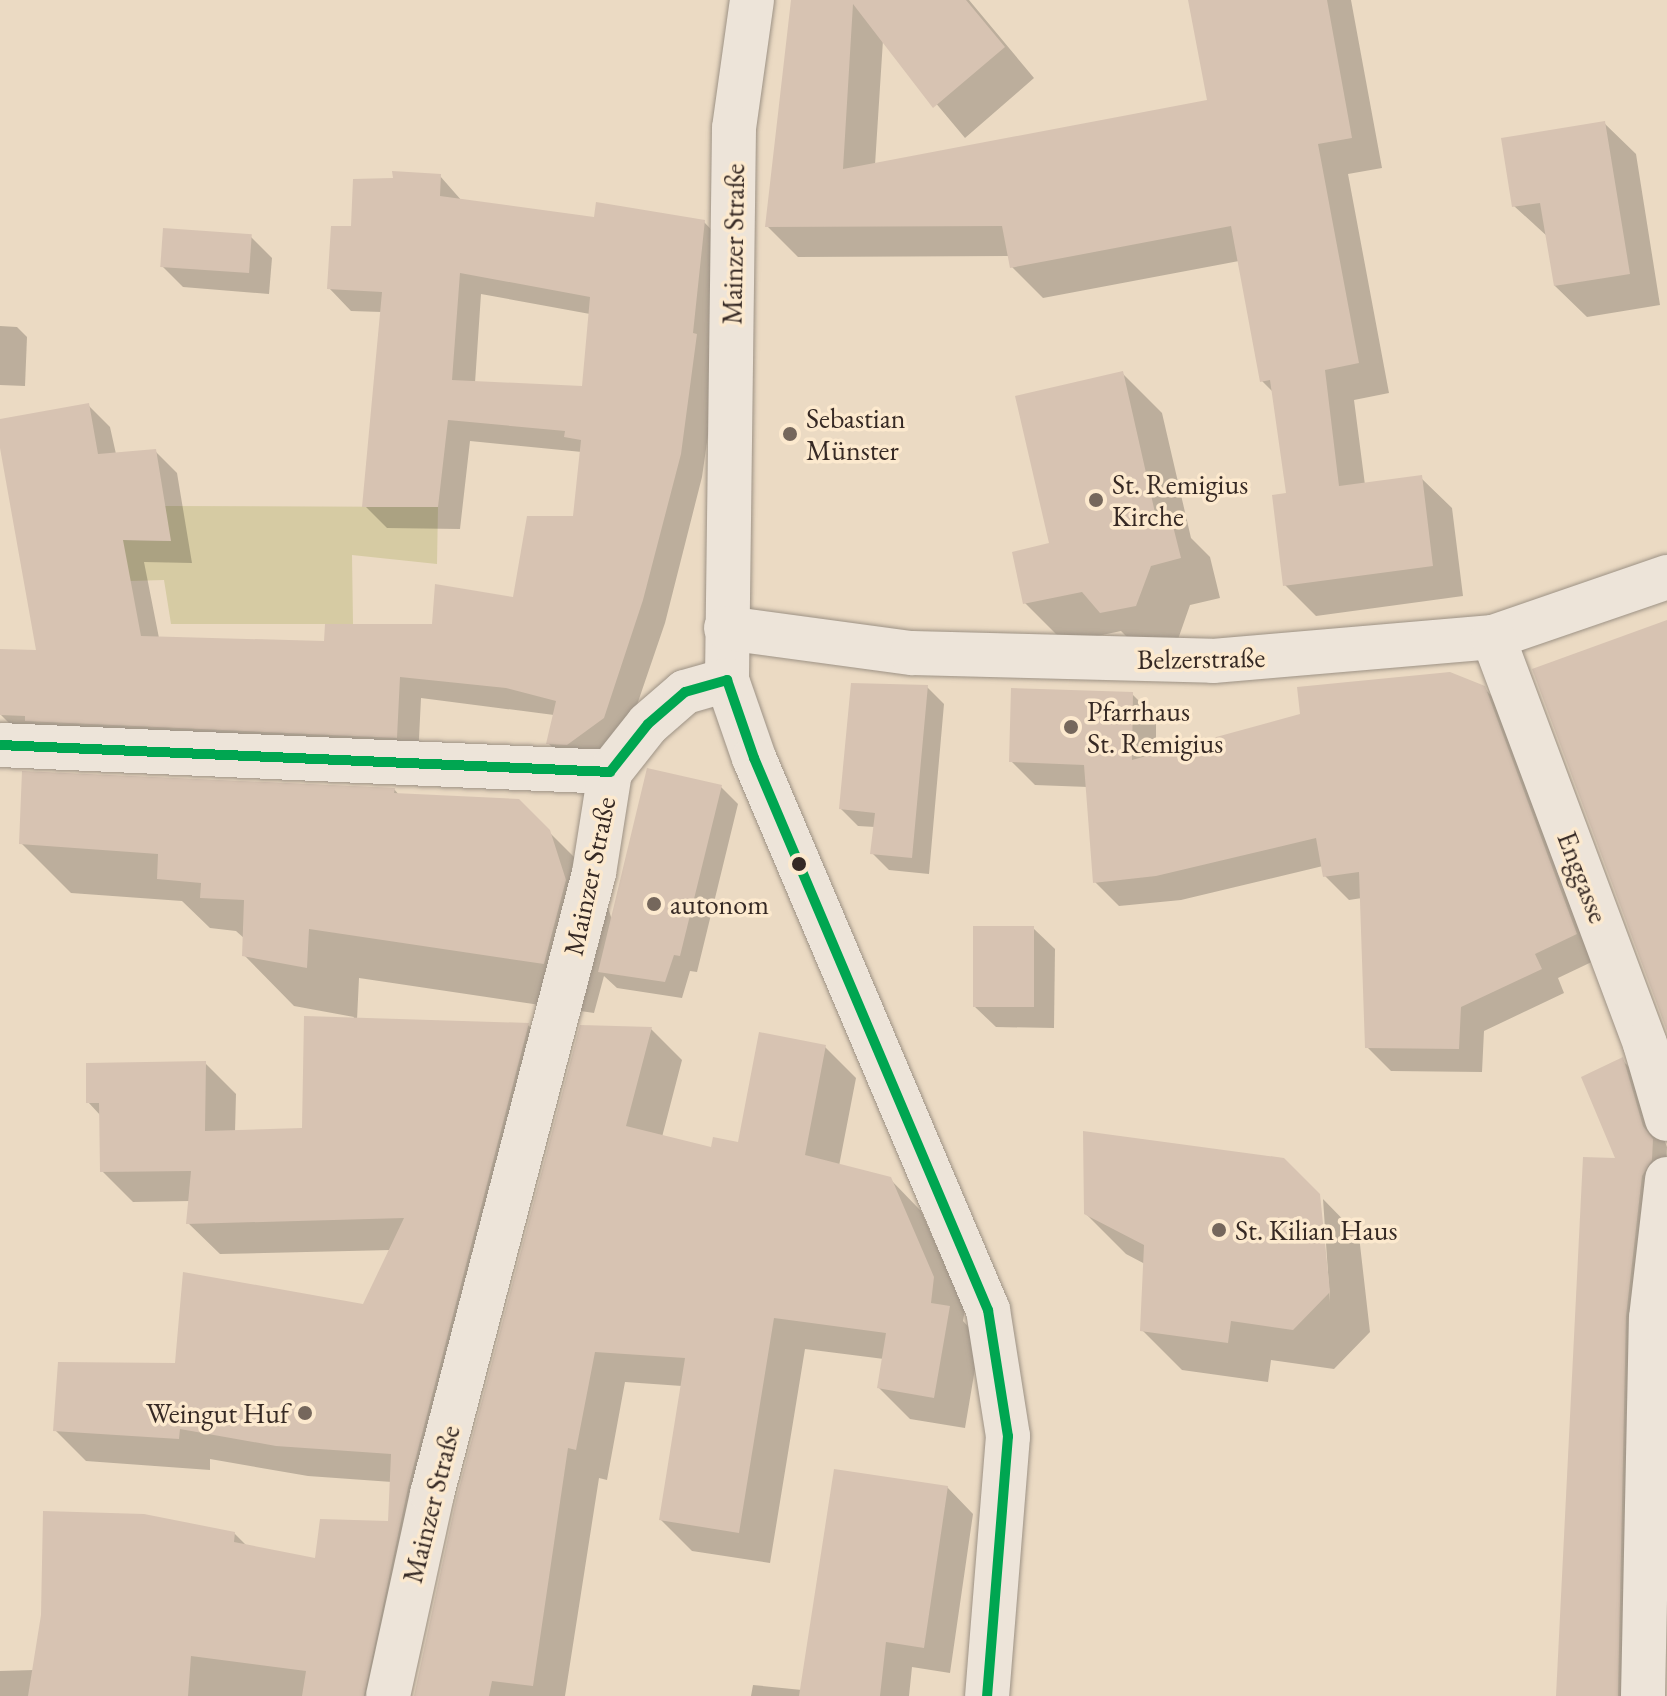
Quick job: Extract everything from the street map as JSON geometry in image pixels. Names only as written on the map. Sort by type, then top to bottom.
[{"type":"street","name":"Mainzer Straße","points":[[388,1696],[432,1494],[594,873],[610,772],[648,724],[685,692],[727,680],[734,128],[752,0]]},
{"type":"street","name":"Belzerstraße","points":[[726,628],[912,653],[1213,661],[1493,637],[1667,577]]},
{"type":"street","name":"Enggasse","points":[[1493,637],[1645,1044],[1667,1119]]},
{"type":"street","points":[[727,680],[754,758],[988,1310],[1008,1436],[987,1696]]},
{"type":"street","points":[[0,745],[610,772]]},
{"type":"street","points":[[1643,1696],[1651,1318],[1667,1179]]},
{"type":"shaded area","points":[[165,506],[438,507],[437,564],[352,555],[353,624],[171,624],[164,580],[129,581],[121,540],[170,541]]},
{"type":"building","points":[[791,0],[966,0],[1005,47],[933,108],[853,4],[843,169],[1207,100],[1188,0],[1327,0],[1352,138],[1318,144],[1359,363],[1325,370],[1339,486],[1422,475],[1433,566],[1283,586],[1272,495],[1286,493],[1270,380],[1260,382],[1231,226],[1010,268],[1002,226],[765,227]]},
{"type":"building","points":[[1605,121],[1630,274],[1554,286],[1540,203],[1512,207],[1501,138]]},
{"type":"building","points":[[392,171],[441,174],[440,196],[594,217],[596,202],[705,220],[693,333],[697,334],[681,454],[643,600],[604,718],[567,745],[546,744],[556,701],[506,688],[400,677],[397,738],[25,721],[25,716],[0,715],[0,649],[36,650],[0,448],[0,419],[89,403],[98,454],[156,449],[171,541],[123,540],[141,636],[324,641],[325,624],[432,624],[435,584],[513,597],[527,516],[573,516],[581,440],[564,437],[565,431],[448,420],[438,507],[362,507],[382,292],[327,289],[331,226],[351,226],[353,179],[393,178]],"holes":[[[460,273],[590,297],[582,386],[452,380]]]},
{"type":"building","points":[[163,228],[252,234],[249,273],[160,267]]},
{"type":"building","name":"St. Remigius Kirche","points":[[1123,371],[1156,517],[1170,514],[1181,558],[1151,566],[1136,606],[1100,613],[1082,592],[1023,604],[1012,552],[1049,543],[1015,396]]},
{"type":"building","points":[[1667,620],[1667,1031],[1532,669]]},
{"type":"building","points":[[1450,672],[1485,686],[1577,934],[1535,954],[1542,969],[1461,1007],[1459,1049],[1365,1048],[1359,872],[1323,877],[1316,838],[1156,876],[1093,883],[1084,765],[1009,762],[1011,688],[1133,692],[1132,760],[1300,714],[1297,687]]},
{"type":"building","points":[[851,683],[928,685],[912,858],[870,854],[875,813],[839,809]]},
{"type":"building","points":[[647,768],[722,785],[680,956],[674,955],[665,982],[598,972]]},
{"type":"building","points":[[22,771],[395,788],[394,793],[519,799],[550,830],[566,880],[544,964],[309,929],[307,968],[242,956],[244,900],[200,898],[201,883],[157,879],[158,854],[19,844]]},
{"type":"building","points":[[973,926],[1034,926],[1034,1007],[973,1007]]},
{"type":"building","points":[[304,1016],[529,1023],[408,1488],[364,1696],[302,1696],[306,1671],[191,1656],[188,1696],[28,1696],[41,1615],[43,1511],[144,1514],[235,1532],[234,1542],[315,1558],[320,1519],[388,1521],[391,1454],[276,1446],[180,1429],[179,1439],[53,1431],[58,1362],[175,1363],[183,1272],[363,1304],[404,1218],[186,1224],[191,1171],[100,1172],[99,1103],[86,1103],[86,1063],[206,1061],[205,1131],[302,1128]]},
{"type":"building","points":[[580,1025],[652,1027],[626,1126],[711,1147],[713,1137],[738,1142],[759,1032],[826,1045],[805,1155],[891,1177],[934,1277],[931,1303],[950,1306],[934,1398],[877,1388],[886,1333],[774,1318],[739,1533],[659,1520],[685,1358],[595,1352],[576,1450],[568,1448],[533,1686],[492,1681],[489,1696],[414,1696],[456,1500]]},
{"type":"building","points":[[1623,1057],[1643,1126],[1653,1139],[1652,1160],[1642,1176],[1626,1317],[1618,1696],[1556,1696],[1583,1157],[1615,1158],[1581,1077]]},
{"type":"building","name":"St. Kilian Haus","points":[[1083,1131],[1284,1158],[1320,1194],[1330,1292],[1293,1330],[1231,1321],[1228,1343],[1140,1331],[1144,1245],[1084,1214]]},
{"type":"building","points":[[834,1469],[948,1486],[924,1648],[886,1642],[880,1696],[799,1696]]},
{"type":"transit line","points":[[0,745],[610,772],[648,724],[685,692],[727,680],[754,758],[988,1310],[1008,1436],[987,1696]]},
{"type":"place","name":"Sebastian Münster","points":[[790,434]]},
{"type":"place","name":"St. Remigius Kirche","points":[[1096,500]]},
{"type":"place","name":"Pfarrhaus St. Remigius","points":[[1071,727]]},
{"type":"place","name":"autonom","points":[[654,904]]},
{"type":"place","name":"St. Kilian Haus","points":[[1219,1230]]},
{"type":"place","name":"Weingut Huf","points":[[305,1413]]}]
